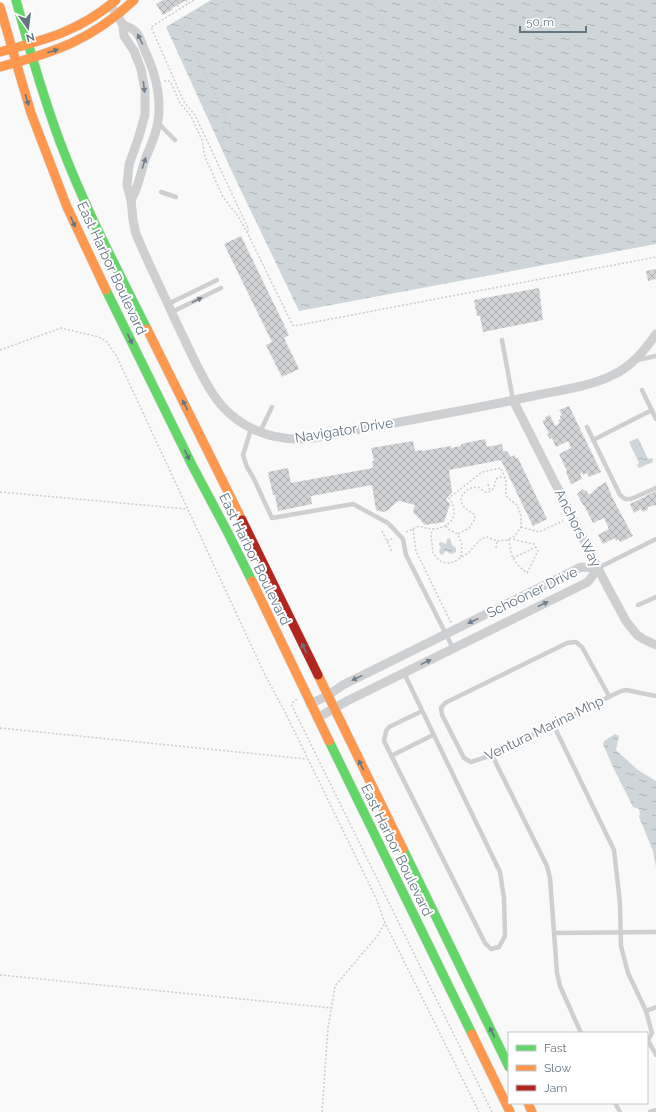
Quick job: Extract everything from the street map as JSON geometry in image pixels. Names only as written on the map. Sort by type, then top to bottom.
[{"type":"main road","name":"East Harbor Boulevard","points":[[16,0],[32,58],[60,142],[94,223],[245,526],[508,1065]]},
{"type":"main road","points":[[0,67],[32,58],[77,42],[118,16],[134,0]]},
{"type":"main road","points":[[0,52],[74,30],[91,20],[112,2]]},
{"type":"main road","name":"East Harbor Boulevard","points":[[0,7],[40,140],[81,239],[192,465],[228,533],[510,1112]]},
{"type":"street","name":"Navigator Drive","points":[[112,2],[123,25],[124,36],[134,51],[141,69],[145,90],[145,115],[129,165],[127,185],[132,200],[133,220],[136,234],[170,308],[213,394],[223,408],[236,419],[255,430],[273,436],[290,439],[313,438],[513,400],[604,379],[621,371],[636,360],[647,348],[656,334]]},
{"type":"street","name":"Navigator Drive","points":[[123,25],[133,28],[139,36],[149,58],[159,99],[156,134],[147,155],[136,193],[132,200]]},
{"type":"street","name":"Anchors Way","points":[[513,400],[626,621],[643,639],[656,645]]},
{"type":"street","name":"Schooner Drive","points":[[310,704],[327,696],[340,686],[581,567],[598,568]]},
{"type":"street","name":"Schooner Drive","points":[[317,718],[347,701],[588,582],[598,568]]},
{"type":"lane","points":[[158,122],[175,140]]},
{"type":"lane","points":[[161,192],[176,196]]},
{"type":"lane","points":[[170,308],[217,280]]},
{"type":"lane","points":[[170,308],[221,288]]},
{"type":"lane","points":[[502,340],[513,400]]},
{"type":"lane","points":[[636,360],[656,356]]},
{"type":"lane","points":[[642,390],[656,418]]},
{"type":"lane","points":[[272,407],[255,430],[243,455],[247,467],[272,518],[353,504],[388,523],[402,539],[406,555],[453,648]]},
{"type":"lane","points":[[592,440],[652,410]]},
{"type":"lane","points":[[587,427],[620,495],[624,499],[634,498],[656,488]]},
{"type":"lane","points":[[598,568],[656,539]]},
{"type":"lane","points":[[638,605],[656,597]]},
{"type":"lane","name":"Ventura Marina Mhp","points":[[609,696],[582,647],[576,642],[567,643],[445,703],[441,708],[442,714],[464,758],[471,762],[492,755],[609,696],[626,690],[656,696]]},
{"type":"lane","points":[[404,673],[500,872],[504,898],[505,936],[499,947],[491,949],[485,943],[384,742],[386,731],[395,724],[422,711]]},
{"type":"lane","name":"Ventura Marina Mhp","points":[[554,724],[614,850],[620,903],[621,946],[628,973],[646,1011],[652,1033],[648,1039]]},
{"type":"lane","points":[[391,756],[433,735]]},
{"type":"lane","name":"Ventura Marina Mhp","points":[[492,755],[547,866],[550,878],[558,980],[581,1032]]},
{"type":"lane","points":[[554,933],[656,932]]},
{"type":"lane","points":[[646,1011],[656,1007]]},
{"type":"lane","name":"Ventura Marina Mhp","points":[[648,1043],[656,1055]]},
{"type":"lane","points":[[650,1112],[656,1110]]},
{"type":"path","points":[[186,0],[188,4]]},
{"type":"path","points":[[194,0],[152,26],[184,102],[195,115],[248,228],[248,234]]},
{"type":"path","points":[[227,0],[180,28],[200,64],[232,131],[251,122]]},
{"type":"path","points":[[235,0],[295,102]]},
{"type":"path","points":[[291,0],[341,90]]},
{"type":"path","points":[[372,0],[405,60]]},
{"type":"path","points":[[436,0],[453,32]]},
{"type":"path","points":[[492,0],[495,5]]},
{"type":"path","points":[[177,5],[180,9]]},
{"type":"path","points":[[156,82],[169,81],[180,103],[191,116],[202,140],[206,157],[223,197],[238,216],[248,234],[292,324],[298,326],[656,257]]},
{"type":"path","points":[[0,350],[61,328],[99,337],[107,342],[117,357],[265,675],[285,712],[376,898],[385,923],[479,1112]]},
{"type":"path","points":[[387,541],[419,526],[425,529],[434,530],[446,526],[450,522],[454,511],[454,504],[450,498],[482,472],[501,468],[507,483],[506,495],[518,507],[521,515],[521,527],[518,533],[509,539],[497,541],[487,537],[481,539],[468,553],[451,563],[444,563],[432,553],[431,534],[434,530]]},
{"type":"path","points":[[458,534],[469,528],[475,519],[474,516],[462,504],[461,497],[465,491],[478,487],[484,492],[490,491],[493,489],[496,479],[502,477],[505,478]]},
{"type":"path","points":[[488,484],[490,491]]},
{"type":"path","points":[[0,492],[187,509]]},
{"type":"path","points":[[521,527],[539,532],[563,521]]},
{"type":"path","points":[[446,526],[448,529],[458,534],[462,545],[461,556]]},
{"type":"path","points":[[413,529],[416,552],[450,621],[454,623]]},
{"type":"path","points":[[382,531],[392,552]]},
{"type":"path","points":[[509,539],[510,552],[516,564],[527,573],[538,551],[534,544],[515,540],[513,537]]},
{"type":"path","points":[[496,548],[497,541]]},
{"type":"path","points":[[513,558],[536,547]]},
{"type":"path","points":[[296,700],[292,702],[292,706],[492,1112]]},
{"type":"path","points":[[0,728],[308,759]]},
{"type":"path","points":[[322,1112],[328,1028],[335,986],[378,935],[385,923]]},
{"type":"path","points":[[0,975],[332,1008]]},
{"type":"water","points":[[211,0],[656,0],[656,244],[299,311],[234,176],[166,27]]},
{"type":"water","points":[[638,438],[648,459],[652,458],[653,462],[639,468],[637,465],[639,463],[629,442]]},
{"type":"water","points":[[450,538],[452,545],[456,548],[456,552],[451,554],[446,551],[442,555],[440,554],[439,551],[441,548],[439,543],[441,542],[446,544],[447,539]]},
{"type":"water","points":[[615,734],[619,736],[616,750],[638,770],[656,781],[656,867],[653,851],[639,817],[639,809],[633,807],[603,744],[604,741]]},
{"type":"building","points":[[163,0],[186,0],[163,15],[156,4]]},
{"type":"building","points":[[241,236],[289,335],[284,338],[299,369],[282,377],[266,345],[272,342],[224,244]]},
{"type":"building","points":[[656,269],[656,279],[648,281],[646,271]]},
{"type":"building","points":[[539,288],[543,320],[483,332],[480,316],[477,316],[474,300]]},
{"type":"building","points":[[569,406],[601,472],[589,477],[587,473],[583,475],[582,472],[580,474],[582,479],[571,484],[559,454],[571,448],[568,441],[556,447],[552,438],[550,439],[547,434],[549,433],[542,421],[546,419],[545,417],[550,415],[555,426],[560,423],[558,420],[561,419],[560,416],[562,415],[559,410]]},
{"type":"building","points":[[485,439],[487,447],[502,444],[503,451],[507,451],[511,457],[515,455],[516,459],[518,458],[547,519],[533,526],[501,460],[449,470],[452,492],[446,499],[450,504],[444,522],[425,525],[413,512],[415,505],[398,501],[387,511],[382,512],[376,510],[372,485],[311,496],[312,504],[278,511],[268,472],[288,468],[291,483],[373,468],[372,462],[374,460],[371,448],[413,441],[415,451],[422,451],[451,446],[451,448],[461,446],[461,444]]},
{"type":"building","points":[[606,482],[613,499],[633,536],[620,542],[619,539],[616,541],[615,538],[603,544],[598,535],[609,529],[604,518],[593,523],[577,494],[583,489],[584,491],[586,490],[589,495],[596,488]]},
{"type":"building","points":[[656,491],[656,505],[648,507],[648,509],[643,512],[641,509],[634,513],[630,504]]},
{"type":"traffic: fast","points":[[16,0],[42,90],[69,166],[101,236],[147,329]]},
{"type":"traffic: fast","points":[[106,290],[192,465],[252,581]]},
{"type":"traffic: fast","points":[[329,741],[472,1034]]},
{"type":"traffic: fast","points":[[403,849],[508,1065]]},
{"type":"traffic: slow","points":[[0,52],[32,43],[75,27],[89,20],[116,0]]},
{"type":"traffic: slow","points":[[0,67],[38,56],[72,43],[103,25],[134,0]]},
{"type":"traffic: slow","points":[[0,7],[31,113],[67,207],[106,290]]},
{"type":"traffic: slow","points":[[147,329],[242,520]]},
{"type":"traffic: slow","points":[[252,581],[329,741]]},
{"type":"traffic: slow","points":[[318,675],[403,849]]},
{"type":"traffic: slow","points":[[472,1034],[510,1112]]},
{"type":"traffic: slow","points":[[528,1104],[532,1112]]},
{"type":"traffic: jam","points":[[242,520],[318,675]]}]
